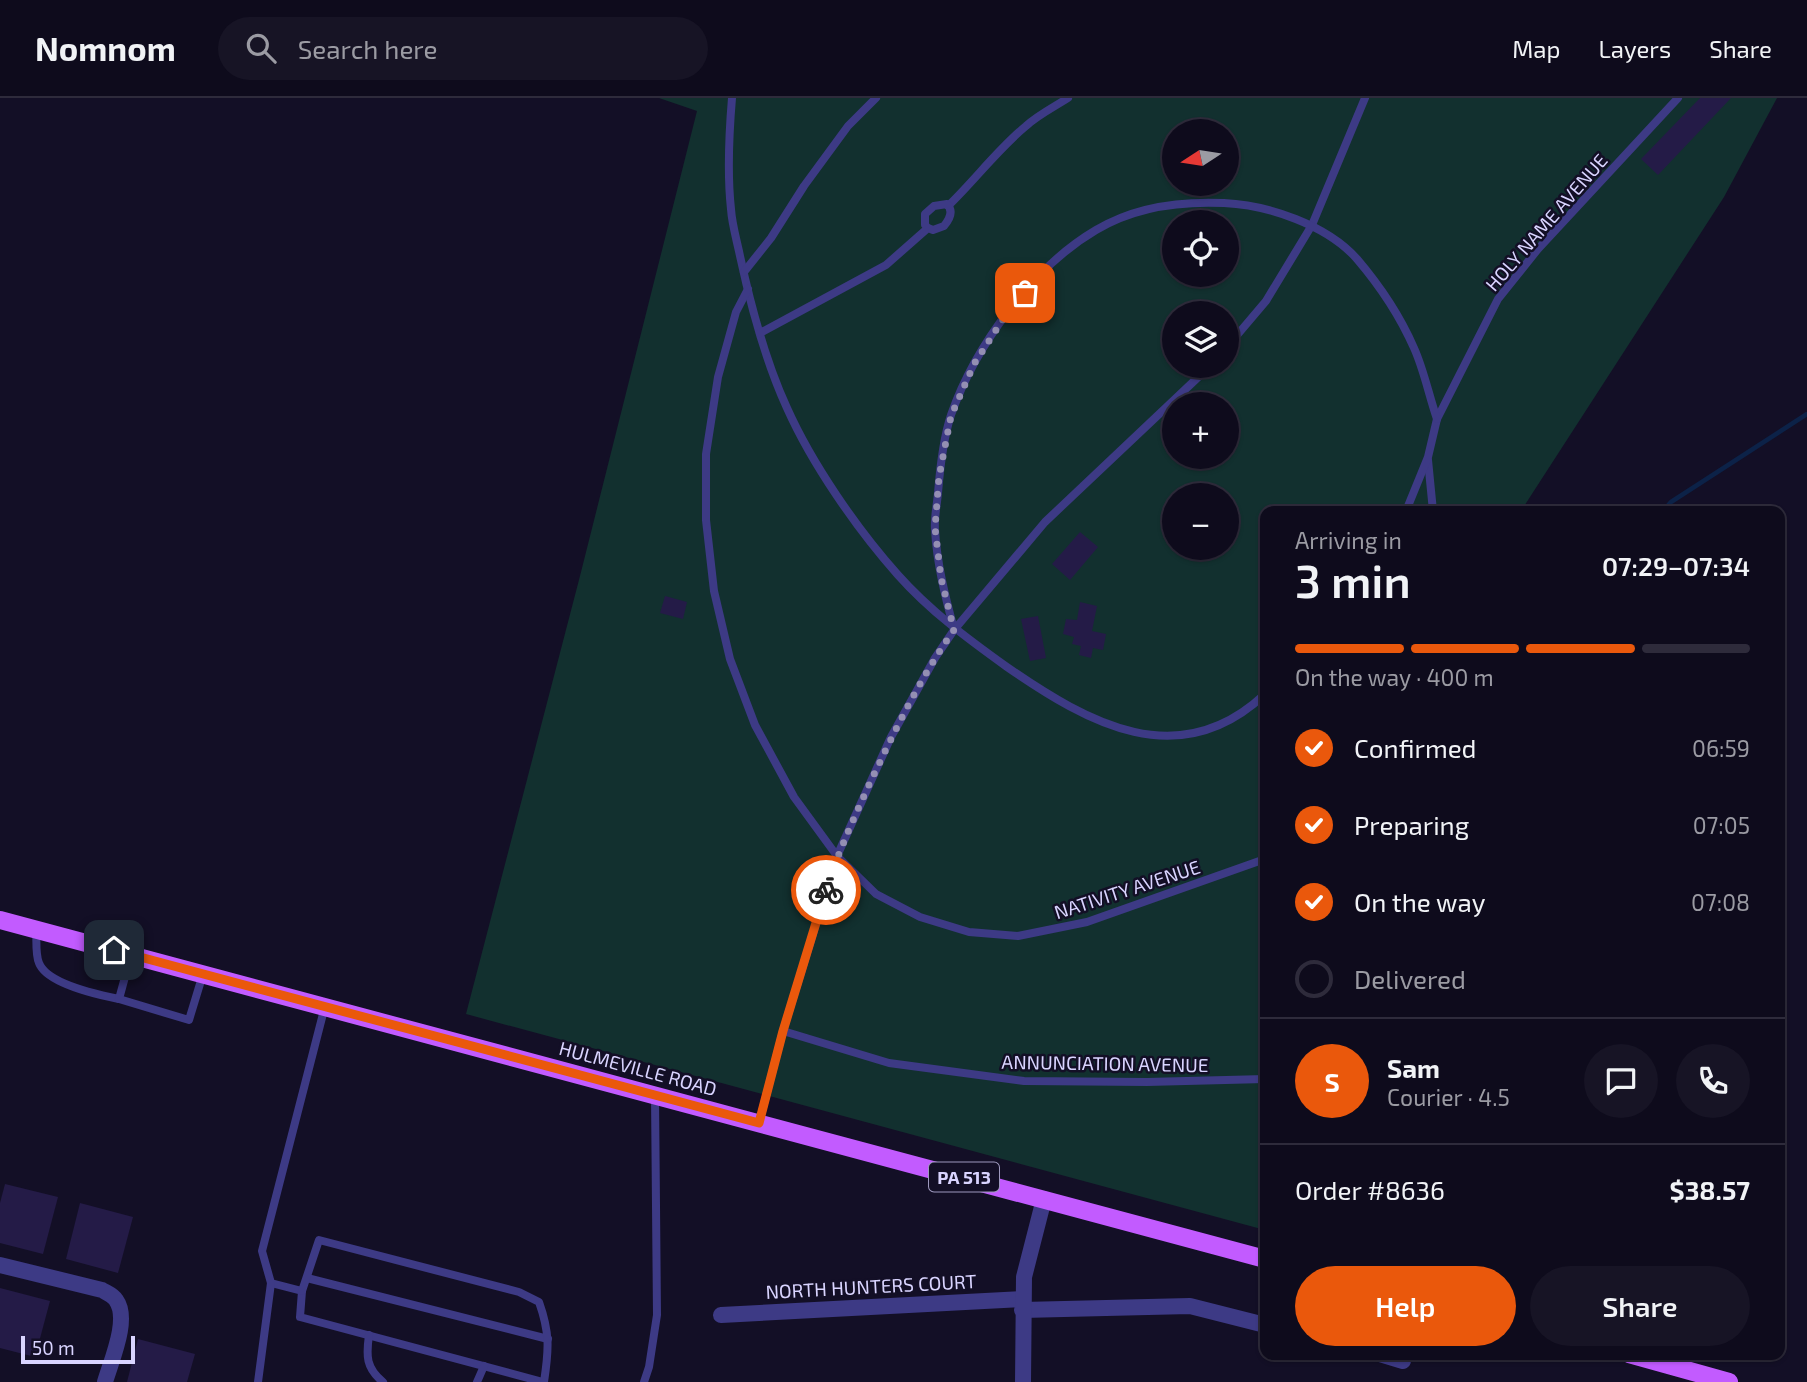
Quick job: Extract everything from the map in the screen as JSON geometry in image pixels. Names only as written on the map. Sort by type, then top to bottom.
[{"type":"main road","name":"HULMEVILLE ROAD","points":[[0,920],[1260,1258]]},
{"type":"main road","points":[[1650,1360],[1729,1382]]},
{"type":"street","points":[[1023,1382],[1023,1304],[1031,1243],[1044,1199]]},
{"type":"street","points":[[0,1265],[102,1290],[115,1297],[122,1321],[105,1382]]},
{"type":"street","name":"NORTH HUNTERS COURT","points":[[721,1315],[1023,1304],[1190,1306],[1260,1324]]},
{"type":"lane","points":[[732,98],[731,210],[760,332],[787,408],[863,533],[899,576],[954,630],[1046,694],[1093,719],[1141,735],[1175,735],[1202,731],[1230,719],[1260,699]]},
{"type":"lane","points":[[744,272],[771,239],[804,186],[848,125],[876,98]]},
{"type":"lane","points":[[948,205],[1028,124],[1068,98]]},
{"type":"lane","points":[[1239,333],[1266,301],[1312,225],[1366,98]]},
{"type":"lane","name":"HOLY NAME AVENUE","points":[[1428,457],[1437,419],[1498,299],[1538,250],[1678,98]]},
{"type":"lane","points":[[954,630],[941,578],[935,528],[939,477],[951,416],[974,364],[1011,307],[1051,263],[1096,229],[1142,210],[1191,201],[1244,204],[1312,225],[1355,257],[1390,301],[1415,350],[1437,419]]},
{"type":"lane","points":[[928,228],[925,214],[929,209],[942,204],[948,205]]},
{"type":"lane","points":[[928,228],[933,230],[944,226],[950,214],[948,205]]},
{"type":"lane","points":[[760,332],[887,265],[928,228]]},
{"type":"lane","name":"NATIVITY AVENUE","points":[[748,289],[736,312],[718,377],[706,454],[706,520],[714,591],[730,659],[755,725],[794,797],[837,856],[876,894],[920,917],[970,932],[1018,936],[1087,922],[1260,861]]},
{"type":"lane","points":[[759,1123],[783,1031],[837,856],[891,737],[934,658],[954,630],[1045,522],[1197,378]]},
{"type":"lane","points":[[1408,506],[1428,457]]},
{"type":"lane","points":[[1428,457],[1433,506]]},
{"type":"lane","points":[[36,929],[38,962],[51,976],[83,990],[189,1020],[202,974]]},
{"type":"lane","points":[[119,999],[131,955]]},
{"type":"lane","points":[[258,1382],[271,1283],[262,1251],[324,1006]]},
{"type":"lane","name":"ANNUNCIATION AVENUE","points":[[783,1031],[889,1063],[1024,1081],[1260,1079]]},
{"type":"lane","points":[[644,1382],[657,1315],[655,1095]]},
{"type":"lane","points":[[319,1240],[519,1292],[539,1302],[547,1324],[544,1382],[300,1317],[302,1291],[307,1278],[319,1240]]},
{"type":"lane","points":[[307,1278],[548,1339]]},
{"type":"lane","points":[[271,1283],[302,1291]]},
{"type":"lane","points":[[369,1335],[366,1353],[368,1366],[383,1382]]},
{"type":"lane","points":[[477,1382],[484,1366]]},
{"type":"green space","points":[[659,98],[1777,98],[1724,197],[1524,506],[1260,506],[1260,1229],[466,1014],[697,111]]},
{"type":"building","points":[[1700,98],[1731,98],[1658,175],[1641,159]]},
{"type":"building","points":[[1080,532],[1098,547],[1070,580],[1052,564]]},
{"type":"building","points":[[665,596],[687,602],[683,619],[660,613]]},
{"type":"building","points":[[1080,602],[1097,606],[1092,631],[1106,634],[1103,650],[1093,648],[1091,658],[1079,655],[1081,646],[1072,644],[1074,637],[1063,634],[1066,619],[1077,620]]},
{"type":"building","points":[[1038,616],[1046,658],[1030,661],[1021,619]]},
{"type":"building","points":[[5,1184],[58,1197],[43,1254],[0,1243],[0,1203]]},
{"type":"building","points":[[80,1203],[133,1217],[118,1273],[66,1259]]},
{"type":"building","points":[[0,1288],[50,1301],[35,1357],[0,1348]]},
{"type":"building","points":[[138,1339],[195,1354],[187,1382],[127,1382]]},
{"type":"waterway","points":[[1667,506],[1807,414]]},
{"type":"way so far","points":[[826,890],[837,856],[891,737],[934,658],[954,630],[941,578],[935,528],[939,477],[951,416],[974,364],[1011,307],[1025,293]]},
{"type":"route","points":[[114,950],[759,1123],[783,1031],[826,890]]}]
